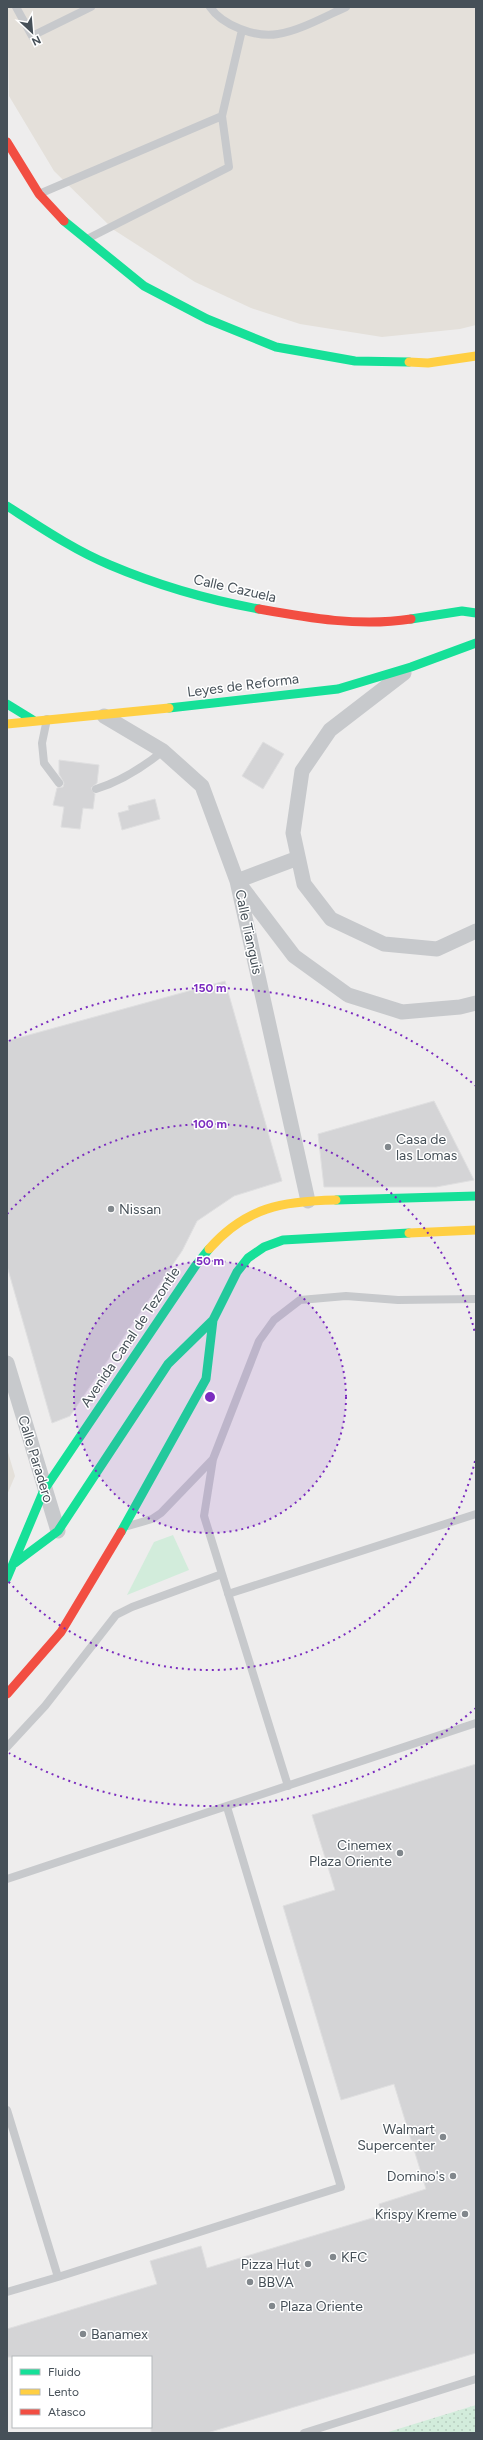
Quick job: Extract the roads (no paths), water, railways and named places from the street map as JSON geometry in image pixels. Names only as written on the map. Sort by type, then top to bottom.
[{"type":"main road","points":[[7,142],[39,194],[60,218],[85,240],[144,286],[208,319],[276,347],[355,361],[428,363],[476,356]]},
{"type":"main road","name":"Calle Cazuela","points":[[7,506],[52,535],[109,565],[170,587],[249,607],[325,621],[394,622],[462,611],[476,613]]},
{"type":"main road","name":"Leyes de Reforma","points":[[7,724],[33,720],[104,716],[338,689],[411,667],[476,643]]},
{"type":"main road","points":[[7,704],[33,720]]},
{"type":"main road","name":"Avenida Canal de Tezontle","points":[[7,1578],[44,1490],[196,1265],[222,1235],[248,1216],[273,1206],[308,1201],[434,1200],[476,1196]]},
{"type":"main road","name":"Avenida Canal de Tezontle","points":[[7,1694],[61,1632],[124,1527],[206,1379],[214,1320],[237,1272],[248,1258],[264,1247],[283,1240],[476,1230]]},
{"type":"main road","name":"Avenida Canal de Tezontle","points":[[11,1566],[58,1531],[168,1364],[214,1320]]},
{"type":"street","points":[[411,667],[330,730],[302,771],[293,833],[304,884],[332,919],[384,944],[437,949],[476,931]]},
{"type":"street","name":"Calle Tianguis","points":[[104,716],[163,751],[202,786],[237,881],[308,1201]]},
{"type":"street","points":[[298,858],[237,881],[294,956],[348,995],[402,1012],[460,1007],[476,1003]]},
{"type":"street","name":"Calle Paradero","points":[[7,1363],[44,1490],[58,1531]]},
{"type":"lane","points":[[16,7],[32,36],[91,7]]},
{"type":"lane","points":[[210,7],[217,17],[242,30],[277,34],[346,7]]},
{"type":"lane","points":[[85,240],[229,167],[222,116],[242,30]]},
{"type":"lane","points":[[39,194],[222,116]]},
{"type":"lane","points":[[47,719],[42,743],[44,763],[59,783]]},
{"type":"lane","points":[[96,789],[122,779],[140,769],[163,751]]},
{"type":"lane","points":[[288,1786],[204,1516],[213,1459],[259,1341],[274,1320],[300,1300],[346,1296],[398,1300],[476,1299]]},
{"type":"lane","points":[[124,1527],[152,1519],[161,1513],[213,1459]]},
{"type":"lane","points":[[228,1594],[476,1514]]},
{"type":"lane","points":[[7,1747],[45,1706],[116,1615],[132,1606],[222,1574]]},
{"type":"lane","points":[[7,1879],[476,1723]]},
{"type":"lane","points":[[7,2292],[341,2187],[227,1807]]},
{"type":"lane","points":[[7,2110],[58,2277]]},
{"type":"lane","points":[[304,2433],[476,2379]]},
{"type":"place","name":"Casa de las Lomas","points":[[388,1147]]},
{"type":"place","name":"Nissan","points":[[111,1209]]},
{"type":"place","name":"Cinemex Plaza Oriente","points":[[400,1853]]},
{"type":"place","name":"Walmart Supercenter","points":[[443,2137]]},
{"type":"place","name":"Domino's","points":[[453,2176]]},
{"type":"place","name":"Krispy Kreme","points":[[465,2214]]},
{"type":"place","name":"KFC","points":[[333,2257]]},
{"type":"place","name":"Pizza Hut","points":[[308,2264]]},
{"type":"place","name":"BBVA","points":[[250,2282]]},
{"type":"place","name":"Plaza Oriente","points":[[272,2306]]},
{"type":"place","name":"Banamex","points":[[83,2334]]}]
